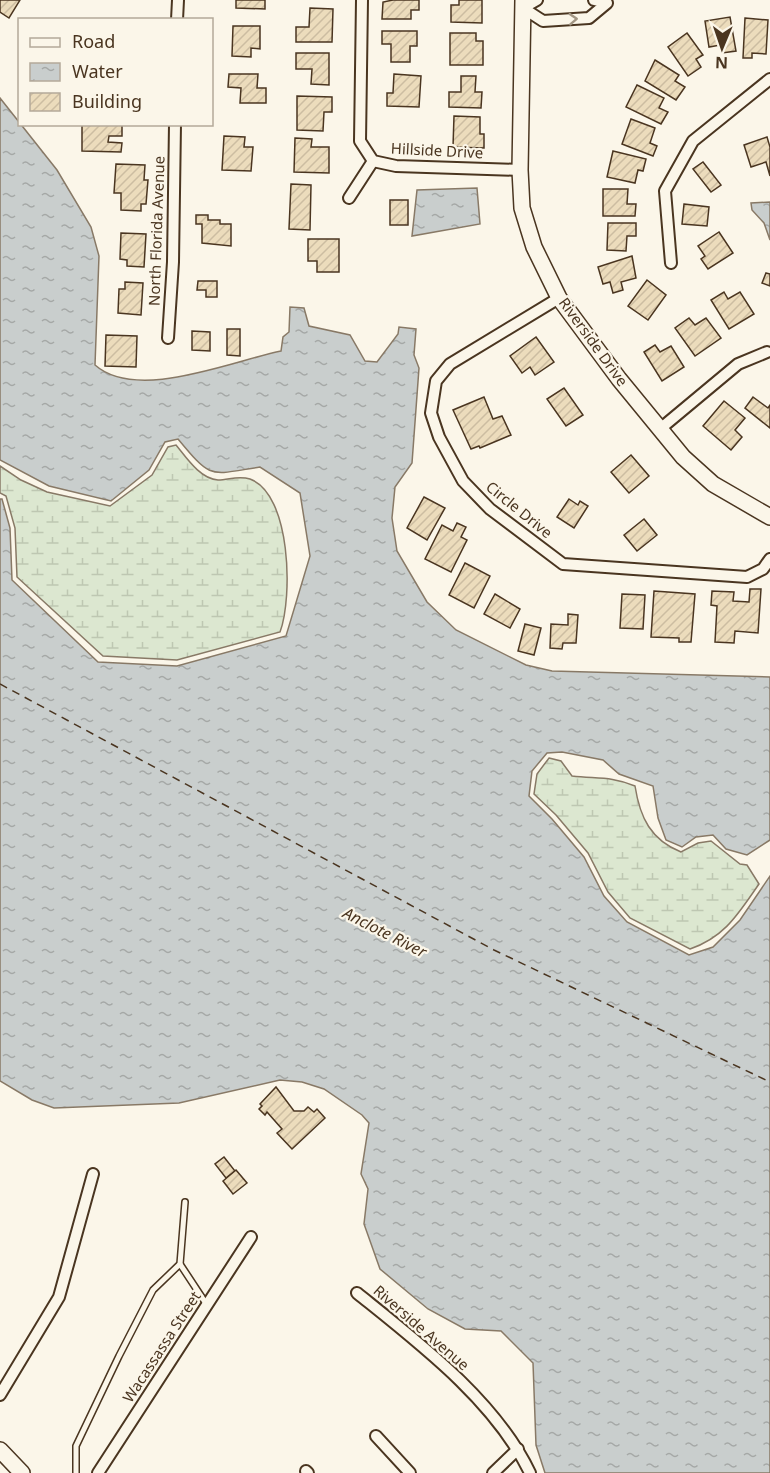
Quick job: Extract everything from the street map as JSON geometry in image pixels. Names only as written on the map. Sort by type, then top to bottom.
[{"type":"street","points":[[177,18],[178,0]]},
{"type":"street","name":"Hillside Drive","points":[[362,0],[360,141],[373,160],[396,166],[520,170]]},
{"type":"street","points":[[523,4],[537,0]]},
{"type":"street","points":[[594,0],[609,1]]},
{"type":"street","points":[[523,4],[543,21],[589,18],[609,1]]},
{"type":"street","name":"Riverside Drive","points":[[523,4],[520,170],[522,208],[534,247],[559,298],[683,457],[713,483],[770,517]]},
{"type":"street","points":[[671,262],[665,191],[693,141],[770,79]]},
{"type":"street","name":"North Florida Avenue","points":[[168,338],[173,262],[175,126]]},
{"type":"street","points":[[349,198],[373,160]]},
{"type":"street","name":"Circle Drive","points":[[559,298],[450,364],[436,381],[431,413],[439,437],[463,481],[490,509],[563,564],[747,576],[764,569],[770,559]]},
{"type":"street","points":[[660,429],[738,364],[767,352]]},
{"type":"street","points":[[0,1395],[59,1297],[93,1174]]},
{"type":"street","name":"Wacassassa Street","points":[[98,1473],[251,1237]]},
{"type":"street","name":"Riverside Avenue","points":[[357,1293],[449,1368],[518,1449],[530,1473]]},
{"type":"street","points":[[376,1436],[410,1473]]},
{"type":"street","points":[[493,1473],[518,1449]]},
{"type":"street","points":[[0,1450],[22,1473]]},
{"type":"lane","points":[[185,1202],[180,1264],[207,1305]]},
{"type":"lane","points":[[76,1473],[76,1446],[119,1356],[153,1290],[180,1264]]},
{"type":"green space","points":[[176,445],[194,467],[205,476],[218,480],[250,479],[264,488],[274,504],[281,525],[287,572],[287,595],[280,632],[177,660],[103,656],[17,577],[15,528],[6,496],[0,493],[0,466],[21,480],[47,492],[110,506],[152,475],[168,447]]},
{"type":"green space","points":[[549,758],[561,761],[572,776],[611,779],[635,786],[644,818],[655,834],[671,847],[681,852],[698,843],[711,841],[740,864],[747,865],[759,884],[730,923],[713,938],[690,949],[630,918],[608,892],[588,853],[556,815],[534,794],[537,774]]},
{"type":"water","name":"Anclote River","points":[[0,98],[18,121],[18,126],[22,126],[57,170],[91,227],[99,256],[95,365],[113,375],[135,380],[159,379],[212,370],[281,351],[283,337],[289,332],[290,307],[304,308],[309,326],[350,335],[365,361],[377,362],[398,334],[399,327],[416,329],[414,355],[419,368],[412,463],[395,487],[392,518],[397,551],[427,602],[456,630],[526,665],[552,671],[770,677],[770,840],[747,855],[726,849],[713,835],[696,837],[682,847],[666,840],[658,818],[653,786],[619,774],[603,760],[562,752],[547,753],[532,771],[529,796],[584,857],[604,896],[627,922],[689,955],[713,947],[740,920],[770,876],[770,1473],[545,1473],[536,1445],[533,1363],[501,1331],[465,1329],[428,1309],[380,1269],[364,1224],[368,1189],[361,1174],[369,1123],[362,1115],[324,1089],[302,1082],[280,1080],[179,1103],[54,1108],[32,1100],[0,1081],[0,499],[2,499],[10,528],[12,580],[98,662],[177,666],[286,636],[310,556],[300,493],[260,467],[230,472],[205,468],[178,439],[165,442],[149,470],[111,501],[49,486],[0,460]]},
{"type":"water","points":[[477,188],[480,224],[412,236],[417,190]]},
{"type":"water","points":[[770,202],[770,240],[764,223],[752,210],[751,203]]},
{"type":"building","points":[[0,0],[20,0],[9,18],[0,12]]},
{"type":"building","points":[[236,0],[265,0],[265,9],[236,8]]},
{"type":"building","points":[[419,0],[419,10],[411,10],[411,19],[382,19],[383,2]]},
{"type":"building","points":[[459,0],[482,0],[482,23],[451,22],[451,5],[459,5]]},
{"type":"building","points":[[310,8],[333,9],[332,42],[296,42],[296,27],[309,27]]},
{"type":"building","points":[[730,17],[736,51],[722,53],[720,45],[709,47],[705,21]]},
{"type":"building","points":[[745,18],[768,20],[766,54],[752,53],[752,58],[743,58]]},
{"type":"building","points":[[233,26],[260,26],[260,49],[251,48],[251,57],[232,56]]},
{"type":"building","points":[[382,31],[417,31],[417,46],[410,46],[410,62],[391,62],[391,44],[382,44]]},
{"type":"building","points":[[450,33],[476,33],[476,41],[483,41],[483,65],[450,65]]},
{"type":"building","points":[[687,33],[703,55],[696,59],[701,67],[688,76],[668,47]]},
{"type":"building","points":[[296,53],[329,53],[329,85],[311,84],[312,69],[296,69]]},
{"type":"building","points":[[655,60],[679,75],[675,81],[685,87],[676,100],[645,81]]},
{"type":"building","points":[[229,74],[258,74],[257,88],[266,88],[266,103],[240,103],[241,88],[228,87]]},
{"type":"building","points":[[394,74],[421,76],[419,107],[387,106],[387,93],[393,93]]},
{"type":"building","points":[[461,76],[476,76],[475,92],[482,92],[481,108],[449,107],[449,92],[461,92]]},
{"type":"building","points":[[637,85],[664,98],[659,108],[668,112],[661,124],[626,107]]},
{"type":"building","points":[[297,96],[332,97],[332,112],[324,112],[323,131],[297,130]]},
{"type":"building","points":[[454,116],[480,117],[480,134],[484,134],[484,148],[453,147]]},
{"type":"building","points":[[631,119],[655,128],[650,143],[657,146],[653,156],[622,144]]},
{"type":"building","points":[[82,126],[122,126],[122,136],[109,136],[108,142],[122,143],[121,152],[82,151]]},
{"type":"building","points":[[224,136],[245,137],[244,147],[253,147],[251,171],[222,170]]},
{"type":"building","points":[[767,137],[770,147],[770,176],[766,162],[751,167],[744,145]]},
{"type":"building","points":[[295,138],[312,139],[311,147],[329,147],[329,173],[294,172]]},
{"type":"building","points":[[613,151],[646,159],[643,171],[638,170],[635,183],[607,177]]},
{"type":"building","points":[[703,162],[721,185],[711,192],[693,169]]},
{"type":"building","points":[[116,164],[145,165],[144,180],[148,180],[146,204],[141,204],[141,211],[121,210],[121,193],[114,193]]},
{"type":"building","points":[[291,184],[311,185],[310,230],[289,229]]},
{"type":"building","points":[[603,189],[628,189],[627,204],[636,204],[635,216],[603,216]]},
{"type":"building","points":[[390,200],[408,200],[408,225],[390,225]]},
{"type":"building","points":[[684,204],[709,207],[707,226],[682,224]]},
{"type":"building","points":[[196,215],[208,215],[208,220],[220,220],[220,224],[231,224],[231,246],[202,243],[202,224],[196,224]]},
{"type":"building","points":[[608,223],[636,223],[636,236],[627,236],[626,251],[607,250]]},
{"type":"building","points":[[719,232],[733,253],[708,269],[701,259],[705,256],[698,246]]},
{"type":"building","points":[[121,233],[146,234],[144,267],[127,266],[127,260],[120,259]]},
{"type":"building","points":[[308,239],[339,239],[339,272],[317,272],[317,261],[308,261]]},
{"type":"building","points":[[632,256],[636,278],[621,282],[623,290],[613,293],[610,282],[603,284],[598,267]]},
{"type":"building","points":[[766,273],[770,274],[770,286],[762,283]]},
{"type":"building","points":[[647,280],[666,295],[648,320],[628,306]]},
{"type":"building","points":[[198,281],[217,281],[217,297],[206,297],[206,290],[197,290]]},
{"type":"building","points":[[125,282],[143,283],[141,315],[118,313],[119,289],[125,289]]},
{"type":"building","points":[[724,292],[728,299],[740,292],[754,314],[729,329],[711,300]]},
{"type":"building","points":[[689,318],[695,325],[706,318],[721,338],[695,356],[675,328]]},
{"type":"building","points":[[227,329],[240,329],[240,356],[227,355]]},
{"type":"building","points":[[192,331],[210,332],[210,351],[192,350]]},
{"type":"building","points":[[106,335],[137,336],[136,367],[105,366]]},
{"type":"building","points":[[536,337],[554,362],[535,375],[530,367],[522,373],[510,356]]},
{"type":"building","points":[[655,345],[660,352],[671,346],[684,367],[662,381],[644,352]]},
{"type":"building","points":[[564,388],[583,415],[566,426],[547,399]]},
{"type":"building","points":[[484,397],[493,419],[502,416],[511,435],[480,448],[479,446],[471,449],[453,410]]},
{"type":"building","points":[[753,397],[768,408],[770,405],[770,428],[745,408]]},
{"type":"building","points":[[724,401],[745,418],[735,430],[742,437],[731,450],[703,426]]},
{"type":"building","points":[[631,455],[649,476],[629,493],[611,472]]},
{"type":"building","points":[[424,497],[445,508],[427,540],[407,528]]},
{"type":"building","points":[[569,499],[578,505],[580,501],[588,506],[574,528],[557,517]]},
{"type":"building","points":[[644,519],[657,535],[637,551],[624,535]]},
{"type":"building","points":[[457,523],[466,527],[461,537],[467,540],[451,572],[425,559],[442,525],[453,531]]},
{"type":"building","points":[[465,563],[490,576],[474,608],[449,595]]},
{"type":"building","points":[[750,589],[761,589],[758,633],[735,631],[734,643],[715,642],[717,606],[711,605],[712,591],[734,592],[733,601],[749,602]]},
{"type":"building","points":[[654,591],[695,594],[691,642],[679,642],[679,638],[651,637]]},
{"type":"building","points":[[495,594],[520,609],[510,628],[484,614]]},
{"type":"building","points":[[622,594],[645,595],[643,629],[620,628]]},
{"type":"building","points":[[568,614],[578,615],[576,643],[563,643],[562,649],[550,648],[551,624],[568,625]]},
{"type":"building","points":[[525,624],[541,628],[534,655],[518,651]]},
{"type":"building","points":[[276,1087],[294,1111],[304,1111],[308,1107],[314,1112],[317,1109],[325,1118],[292,1149],[277,1133],[282,1129],[267,1112],[265,1115],[259,1109],[262,1106],[260,1104]]},
{"type":"building","points":[[224,1157],[235,1171],[226,1178],[215,1164]]},
{"type":"building","points":[[236,1170],[247,1183],[233,1194],[223,1181]]},
{"type":"ferry route","points":[[0,684],[494,950],[770,1082]]}]
